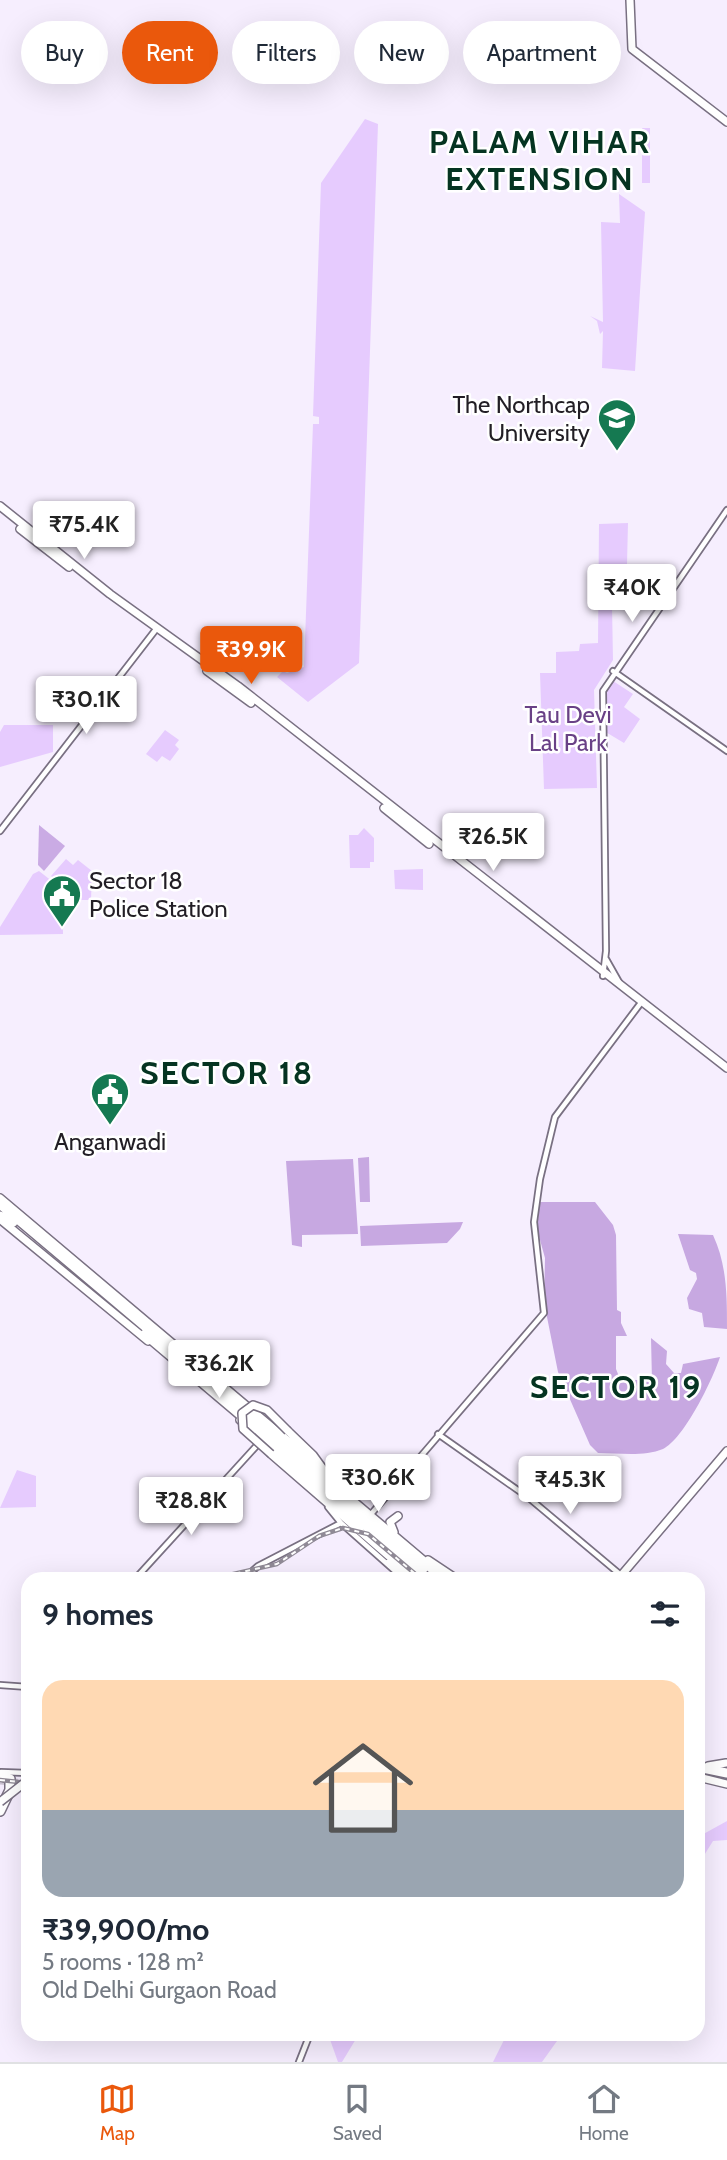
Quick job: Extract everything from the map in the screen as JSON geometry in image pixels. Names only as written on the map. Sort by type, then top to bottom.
[{"type":"highway","points":[[0,1208],[293,1463],[427,1572]]},
{"type":"highway","points":[[0,1208],[439,1572]]},
{"type":"highway","points":[[270,1431],[284,1437]]},
{"type":"highway","points":[[705,1766],[727,1771]]},
{"type":"highway","points":[[0,1774],[10,1780],[11,1785],[2,1805]]},
{"type":"highway","points":[[705,1776],[727,1781]]},
{"type":"main road","points":[[631,0],[635,51],[727,120]]},
{"type":"main road","points":[[0,506],[155,629]]},
{"type":"main road","points":[[0,512],[727,1070]]},
{"type":"main road","points":[[483,881],[727,1070]]},
{"type":"main road","points":[[0,1208],[284,1437],[440,1572]]},
{"type":"main road","points":[[0,1208],[46,1255],[260,1442],[293,1463],[343,1522],[404,1572]]},
{"type":"main road","points":[[326,1473],[310,1452],[261,1406],[253,1405],[242,1413],[243,1429],[317,1496],[327,1500],[418,1572]]},
{"type":"main road","points":[[626,1572],[727,1452]]},
{"type":"main road","points":[[394,1532],[390,1522],[398,1516]]},
{"type":"main road","points":[[429,1561],[446,1572]]},
{"type":"main road","points":[[705,1765],[726,1763]]},
{"type":"main road","points":[[2,1805],[21,1787]]},
{"type":"street","points":[[603,975],[606,958],[600,697],[613,671],[727,508]]},
{"type":"street","points":[[0,829],[155,629]]},
{"type":"street","points":[[613,671],[727,751]]},
{"type":"street","points":[[591,963],[606,958]]},
{"type":"street","points":[[606,958],[623,988]]},
{"type":"street","points":[[372,1513],[544,1312],[534,1222],[539,1184],[555,1117],[639,1004]]},
{"type":"street","points":[[438,1434],[530,1498],[614,1572]]},
{"type":"street","points":[[142,1572],[260,1442],[317,1496]]},
{"type":"street","points":[[251,1572],[343,1522],[396,1572]]},
{"type":"street","points":[[381,1559],[402,1572]]},
{"type":"street","points":[[0,1685],[21,1686]]},
{"type":"street","points":[[0,1774],[21,1773]]},
{"type":"street","points":[[2,1805],[12,1794],[21,1790]]},
{"type":"street","points":[[299,2062],[307,2041]]},
{"type":"green space","points":[[365,119],[378,124],[359,663],[308,702],[277,677],[283,671],[287,673],[304,667],[313,424],[319,424],[319,417],[313,416],[321,183]]},
{"type":"green space","points":[[642,128],[650,128],[650,183],[642,183]]},
{"type":"green space","points":[[619,194],[645,212],[635,371],[602,368],[603,331],[600,334],[597,321],[590,316],[603,322],[601,222],[620,223]]},
{"type":"green space","name":"Tau Devi Lal Park","points":[[628,523],[626,605],[612,606],[613,660],[594,690],[597,788],[544,789],[540,673],[556,673],[556,652],[579,651],[580,644],[598,643],[599,524]]},
{"type":"green space","points":[[610,679],[633,694],[624,707],[640,719],[624,743],[604,731],[606,692]]},
{"type":"green space","points":[[4,725],[53,725],[53,752],[0,767],[0,732]]},
{"type":"green space","points":[[165,730],[179,740],[175,745],[179,749],[170,761],[162,756],[157,762],[146,754]]},
{"type":"green space","points":[[364,828],[374,838],[374,862],[370,862],[370,868],[350,868],[349,835],[358,835]]},
{"type":"green space","points":[[66,859],[73,865],[78,860],[92,871],[91,900],[78,900],[51,876]]},
{"type":"green space","points":[[423,869],[423,890],[395,889],[394,870]]},
{"type":"green space","points":[[39,871],[62,889],[63,934],[0,935],[0,927],[33,874]]},
{"type":"green space","points":[[17,1470],[36,1476],[36,1507],[0,1508]]},
{"type":"green space","points":[[198,1481],[212,1493],[195,1511],[182,1499]]},
{"type":"green space","points":[[727,1821],[727,1840],[713,1841],[705,1854],[705,1833]]},
{"type":"green space","points":[[330,2041],[355,2041],[342,2062],[338,2062]]},
{"type":"green space","points":[[504,2041],[557,2041],[542,2062],[493,2062]]},
{"type":"shaded area","points":[[39,825],[65,846],[44,871],[38,865]]},
{"type":"shaded area","points":[[369,1157],[370,1202],[360,1202],[358,1158]]},
{"type":"shaded area","points":[[353,1159],[358,1234],[302,1235],[302,1247],[292,1245],[286,1161]]},
{"type":"shaded area","points":[[540,1202],[595,1202],[613,1225],[616,1235],[617,1310],[621,1312],[621,1323],[627,1336],[616,1336],[616,1369],[620,1379],[652,1381],[651,1338],[667,1351],[666,1364],[674,1373],[681,1373],[683,1364],[720,1357],[704,1393],[680,1434],[663,1449],[639,1454],[598,1453],[590,1445],[558,1372],[544,1302],[545,1258],[537,1229]]},
{"type":"shaded area","points":[[463,1222],[447,1243],[361,1246],[360,1226]]},
{"type":"shaded area","points":[[678,1234],[713,1235],[724,1269],[727,1329],[704,1327],[702,1313],[689,1309],[687,1298],[697,1279],[696,1273],[690,1270]]},
{"type":"tunnel","points":[[0,1781],[21,1783]]},
{"type":"railway","points":[[242,1572],[277,1564],[319,1536],[343,1528],[368,1534],[413,1572]]},
{"type":"railway","points":[[0,1780],[21,1782]]},
{"type":"place","name":"The Northcap University","points":[[617,452]]},
{"type":"place","name":"Sector 18 Police Station","points":[[62,928]]},
{"type":"place","name":"Anganwadi","points":[[110,1126]]},
{"type":"district","name":"PALAM VIHAR EXTENSION","points":[[540,160]]},
{"type":"district","name":"SECTOR 18","points":[[227,1072]]},
{"type":"district","name":"SECTOR 19","points":[[616,1386]]}]
